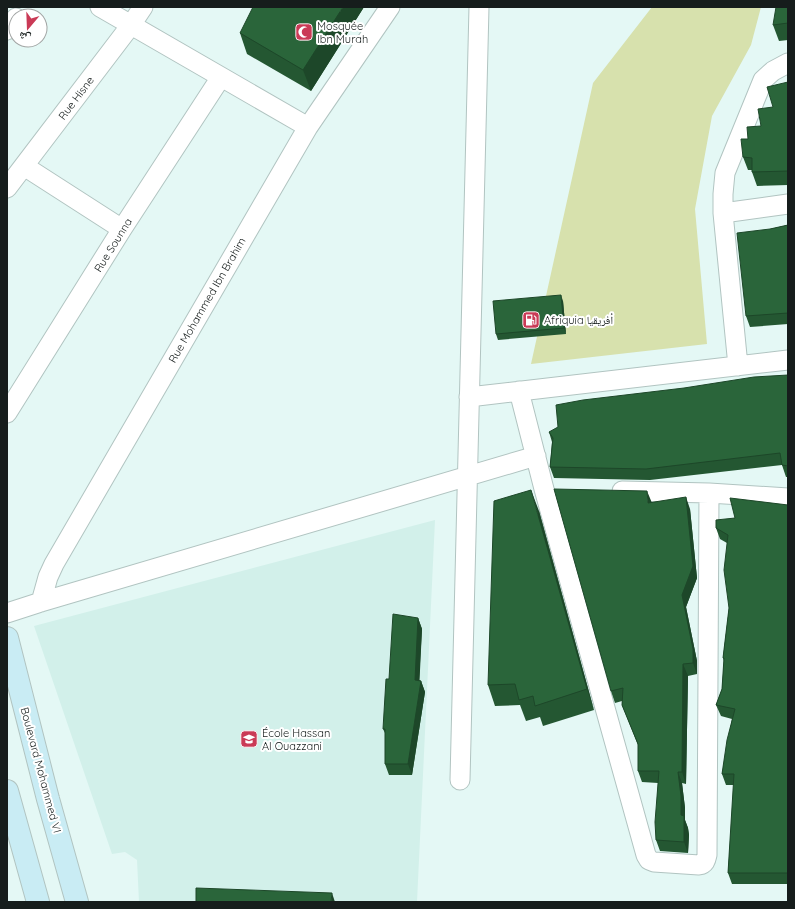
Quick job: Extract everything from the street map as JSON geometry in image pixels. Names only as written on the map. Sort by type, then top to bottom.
[{"type":"main road","name":"Boulevard Mohammed VI","points":[[7,638],[48,799],[77,902]]},
{"type":"main road","points":[[7,791],[38,902]]},
{"type":"street","points":[[100,7],[308,127]]},
{"type":"street","name":"Rue Hisne","points":[[7,188],[131,25],[143,7]]},
{"type":"street","name":"Rue Mohammed Ibn Brahim","points":[[41,602],[48,577],[54,564],[308,127],[390,7]]},
{"type":"street","points":[[460,780],[479,7]]},
{"type":"street","points":[[738,366],[723,213],[725,173],[763,80],[773,71],[788,63]]},
{"type":"street","name":"Rue Sounna","points":[[7,413],[122,229],[221,77]]},
{"type":"street","points":[[24,166],[122,229]]},
{"type":"street","points":[[723,213],[788,204]]},
{"type":"street","points":[[469,397],[788,360]]},
{"type":"street","points":[[519,391],[536,456],[552,489],[646,855],[649,860],[654,862],[699,865],[703,864],[707,855],[709,493]]},
{"type":"street","points":[[7,613],[536,456]]},
{"type":"street","points":[[607,490],[709,493],[788,498]]},
{"type":"shaded area","name":"École Hassan Al Ouazzani","points":[[435,520],[417,902],[139,902],[137,860],[125,852],[112,854],[34,626]]},
{"type":"green space","points":[[652,7],[761,7],[751,45],[712,116],[695,209],[707,344],[531,364],[593,83]]},
{"type":"building","points":[[253,7],[343,7],[303,70],[240,33]]},
{"type":"building","points":[[776,7],[788,7],[788,23],[773,25]]},
{"type":"building","points":[[788,82],[788,171],[752,172],[752,158],[743,157],[741,139],[748,139],[747,127],[761,126],[758,109],[773,107],[767,87]]},
{"type":"building","points":[[788,225],[788,313],[746,316],[737,233]]},
{"type":"building","name":"Afriquia أفريقيا","points":[[561,295],[564,328],[496,334],[493,301]]},
{"type":"building","points":[[788,375],[788,466],[782,465],[780,453],[646,469],[550,467],[553,438],[549,432],[558,427],[556,405],[754,377]]},
{"type":"building","points":[[554,489],[647,491],[648,503],[686,497],[693,566],[682,595],[693,649],[693,663],[683,664],[682,772],[678,772],[681,796],[681,815],[684,816],[684,842],[656,840],[655,822],[659,771],[638,771],[638,744],[622,705],[623,688],[611,691]]},
{"type":"building","points":[[531,490],[587,689],[535,706],[533,696],[519,700],[515,684],[488,685],[494,501]]},
{"type":"building","points":[[730,498],[788,505],[788,873],[728,873],[734,774],[722,774],[727,740],[735,709],[716,705],[722,689],[723,658],[729,608],[724,570],[728,535],[716,528],[716,520],[735,518]]},
{"type":"building","points":[[393,614],[418,618],[415,680],[421,681],[408,764],[385,764],[385,729],[383,729],[386,679],[389,679]]},
{"type":"building","points":[[196,888],[332,893],[331,902],[196,902]]},
{"type":"place","name":"Mosquée Ibn Murah","points":[[304,32]]},
{"type":"place","name":"Afriquia أفريقيا","points":[[531,320]]},
{"type":"place","name":"École Hassan Al Ouazzani","points":[[249,739]]}]
